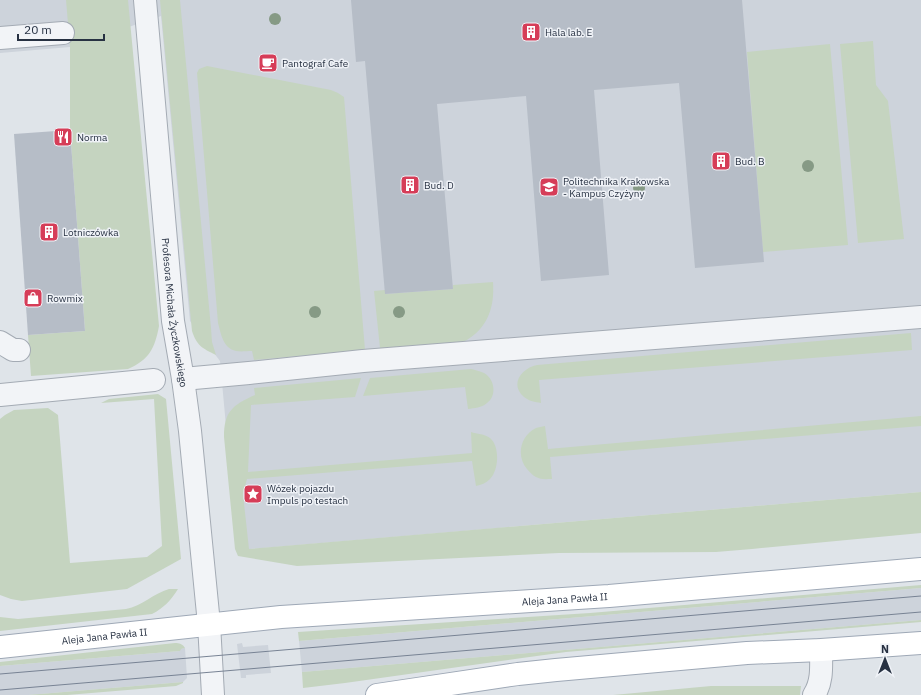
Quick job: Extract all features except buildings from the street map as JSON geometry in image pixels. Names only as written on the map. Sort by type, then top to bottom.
[{"type":"main road","name":"Aleja Jana Pawła II","points":[[0,647],[208,624],[312,615],[609,596],[921,569]]},
{"type":"main road","points":[[377,695],[518,674],[556,670],[747,653],[821,650],[921,643]]},
{"type":"street","name":"Profesora Michała Życzkowskiego","points":[[145,0],[173,321],[190,431],[208,624]]},
{"type":"street","points":[[0,38],[63,33]]},
{"type":"street","points":[[183,378],[249,373],[363,361],[921,317]]},
{"type":"street","points":[[0,395],[154,380]]},
{"type":"street","points":[[208,624],[213,695]]},
{"type":"street","points":[[814,695],[819,687],[821,679],[821,650]]},
{"type":"shaded area","name":"Politechnika Krakowska - Kampus Czyżyny","points":[[0,0],[921,0],[921,492],[250,549],[238,556],[220,361],[190,321],[161,16],[70,47],[0,53]]},
{"type":"shaded area","points":[[921,588],[921,620],[302,672],[299,641]]},
{"type":"shaded area","points":[[242,643],[243,647],[268,645],[271,673],[246,675],[246,678],[241,678],[237,644]]},
{"type":"shaded area","points":[[185,648],[187,678],[183,682],[28,695],[0,695],[0,666],[180,651],[180,649]]},
{"type":"green space","points":[[66,0],[128,0],[159,326],[150,352],[141,362],[128,369],[31,376],[28,335],[85,331],[70,130],[70,47]]},
{"type":"green space","points":[[160,0],[180,0],[212,342],[216,355],[198,343],[192,331]]},
{"type":"green space","points":[[873,41],[876,85],[888,101],[904,239],[858,243],[840,44]]},
{"type":"green space","points":[[830,44],[848,245],[763,252],[747,52]]},
{"type":"green space","points":[[207,66],[331,90],[344,97],[365,350],[254,360],[252,351],[238,351],[228,347],[225,344],[218,323],[197,73],[199,69]]},
{"type":"green space","points":[[493,282],[493,301],[484,325],[463,342],[380,348],[374,291],[385,290],[385,294],[453,289],[453,285]]},
{"type":"green space","points":[[911,333],[912,350],[539,380],[541,403],[524,397],[518,387],[519,377],[522,373],[537,365]]},
{"type":"green space","points":[[471,369],[482,372],[488,376],[491,379],[493,388],[490,400],[485,405],[478,408],[468,409],[465,387],[363,396],[370,378]]},
{"type":"green space","points":[[361,378],[355,397],[251,405],[248,472],[472,453],[471,432],[486,436],[493,442],[497,452],[497,464],[493,475],[487,482],[476,486],[472,461],[247,479],[243,494],[249,549],[921,492],[921,533],[716,552],[559,553],[297,566],[238,556],[235,549],[224,437],[224,428],[231,410],[240,402],[255,395],[254,388]]},
{"type":"green space","points":[[158,394],[166,399],[181,559],[127,589],[22,601],[0,595],[0,419],[14,410],[48,408],[58,415],[70,563],[147,557],[162,546],[154,399],[101,403],[109,399]]},
{"type":"green space","points":[[921,416],[921,426],[550,457],[552,479],[540,479],[533,475],[524,464],[521,452],[521,447],[526,436],[536,428],[545,426],[548,449]]},
{"type":"green space","points":[[921,585],[921,588],[299,641],[298,632],[590,613]]},
{"type":"green space","points":[[169,589],[178,589],[167,603],[152,614],[0,631],[0,617],[18,619],[126,609]]},
{"type":"green space","points":[[921,620],[921,622],[566,652],[303,688],[302,672]]},
{"type":"green space","points":[[175,643],[181,644],[185,648],[181,649],[180,651],[0,666],[0,662]]},
{"type":"green space","points":[[183,682],[176,686],[67,695],[28,695]]},
{"type":"green space","points":[[711,686],[801,686],[800,695],[613,695]]},
{"type":"tram line","points":[[0,674],[921,596]]},
{"type":"tram line","points":[[0,690],[921,612]]},
{"type":"place","name":"Hala lab. E","points":[[531,32]]},
{"type":"place","name":"Pantograf Cafe","points":[[268,63]]},
{"type":"place","name":"Norma","points":[[63,137]]},
{"type":"place","name":"Bud. B","points":[[721,161]]},
{"type":"place","name":"Bud. D","points":[[410,185]]},
{"type":"place","name":"Politechnika Krakowska - Kampus Czyżyny","points":[[549,187]]},
{"type":"place","name":"Lotniczówka","points":[[49,232]]},
{"type":"place","name":"Rowmix","points":[[33,298]]},
{"type":"place","name":"Wózek pojazdu Impuls po testach","points":[[253,494]]}]
